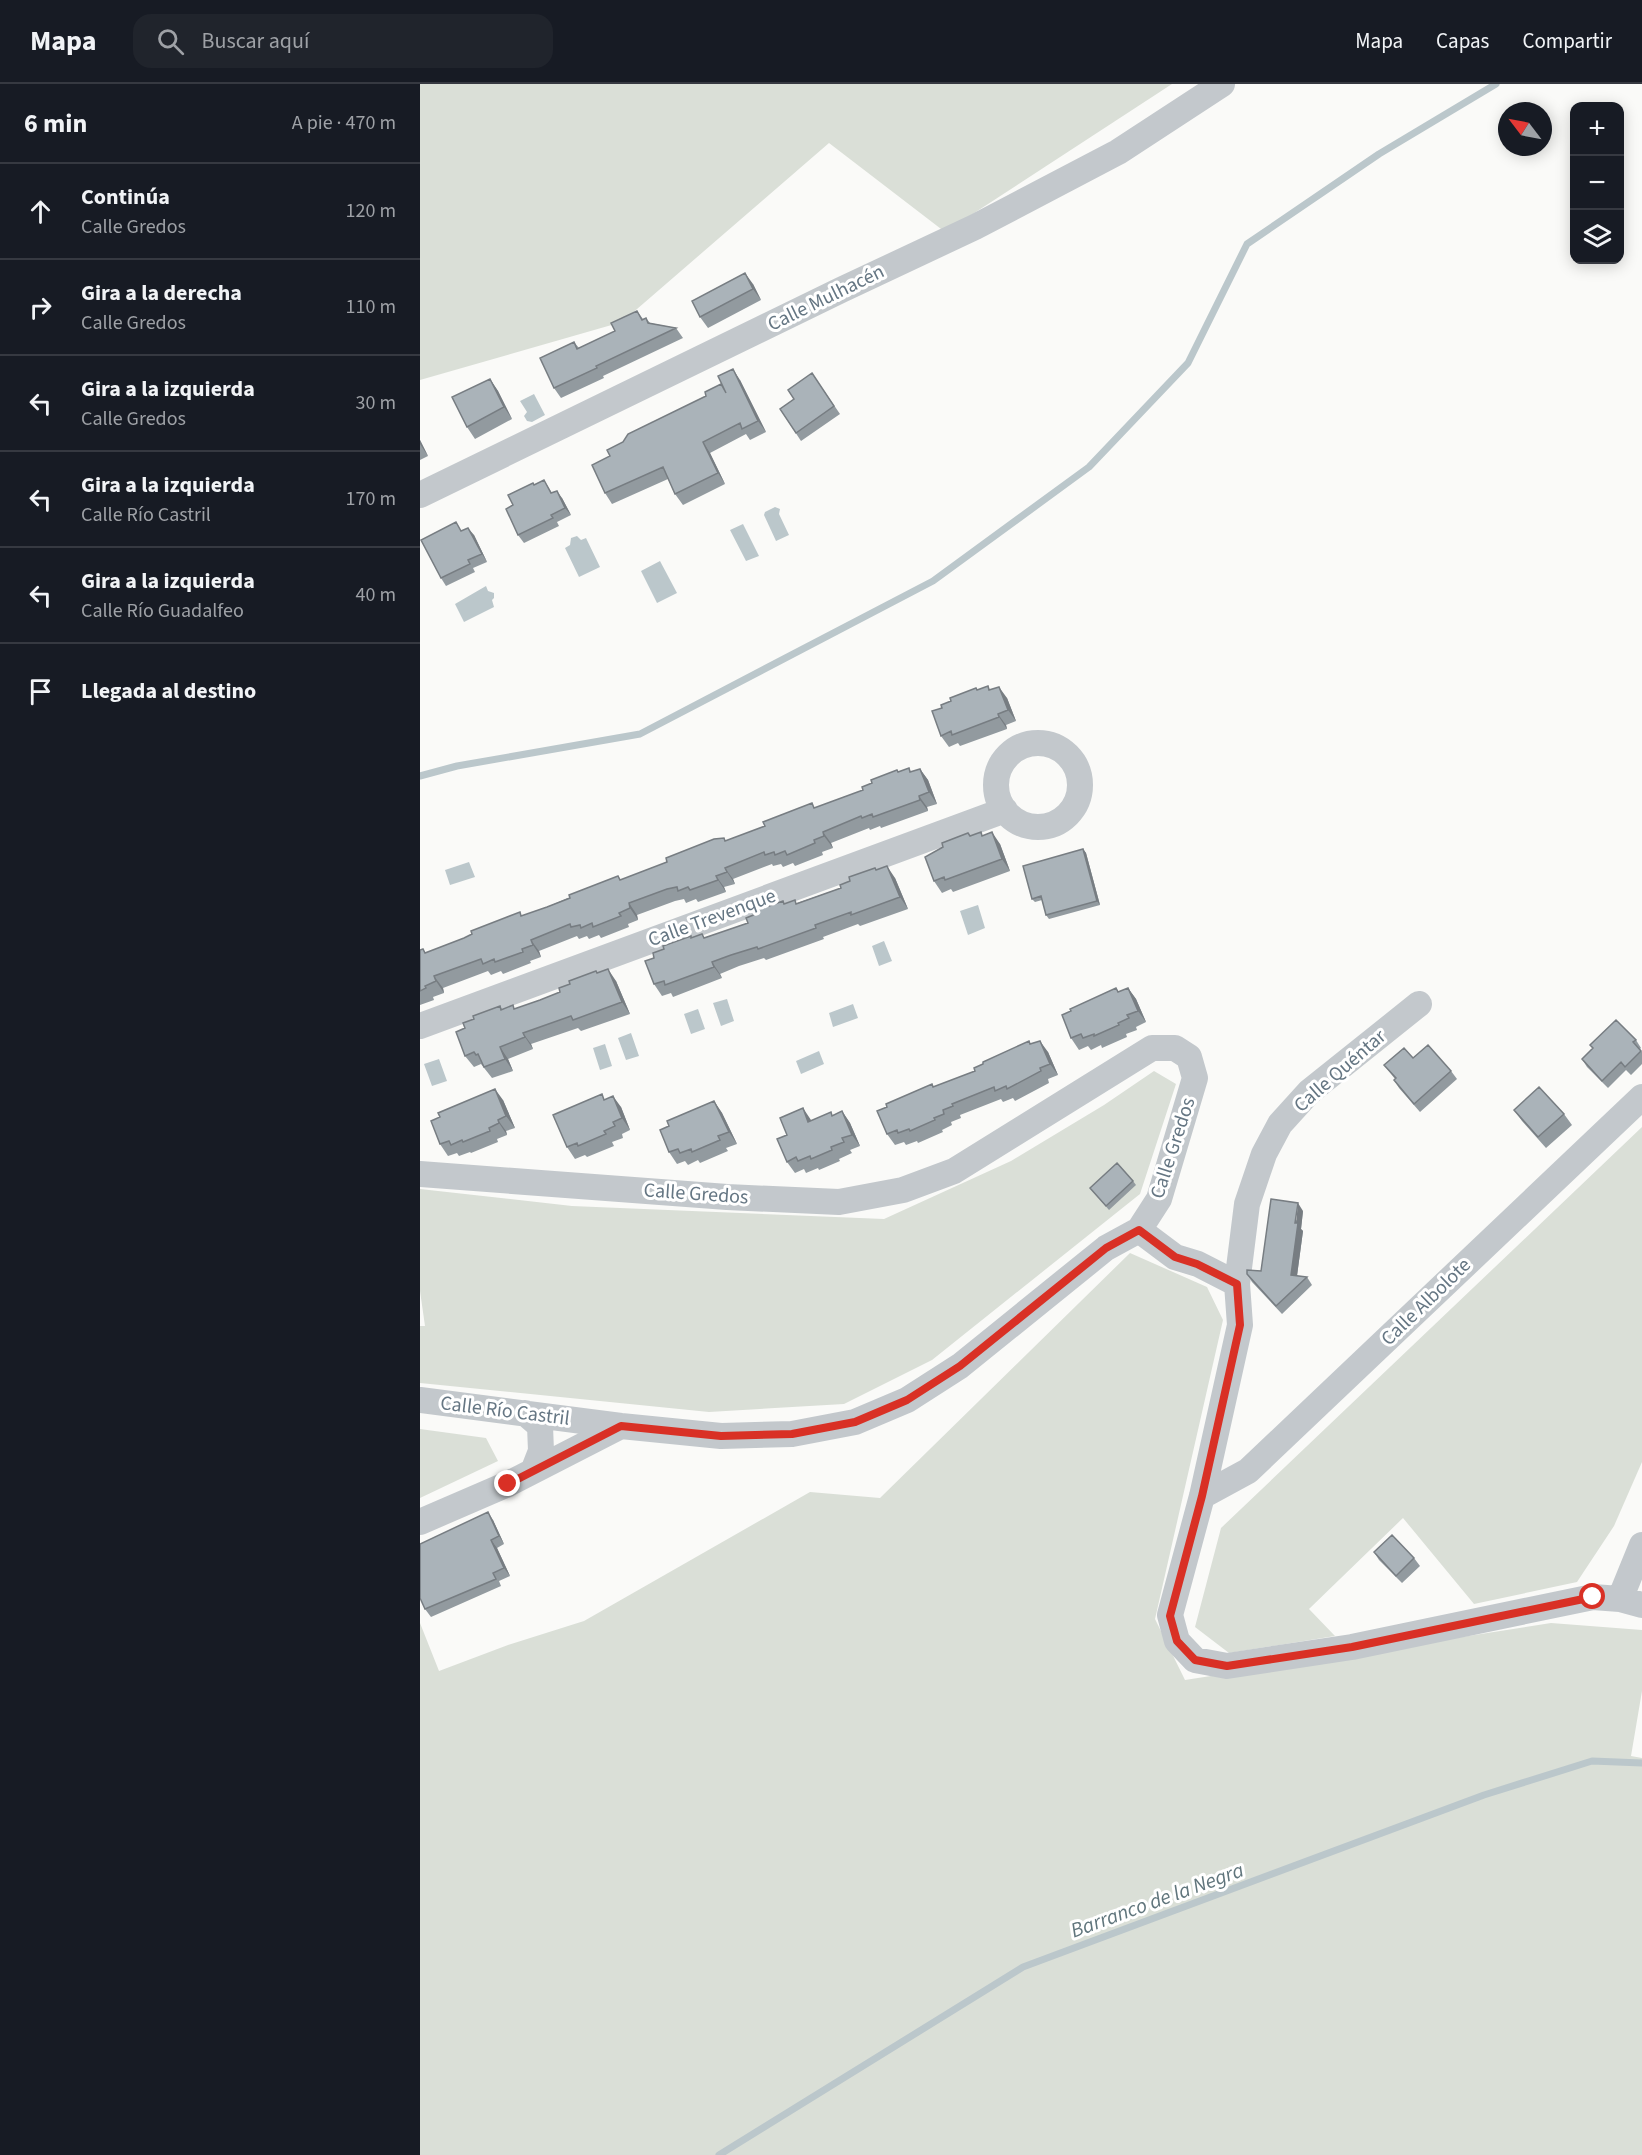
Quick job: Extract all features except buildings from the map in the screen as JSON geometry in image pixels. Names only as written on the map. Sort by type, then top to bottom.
[{"type":"street","name":"Calle Mulhacén","points":[[420,495],[975,227],[1118,152],[1222,84]]},
{"type":"street","name":"Calle Trevenque","points":[[420,1026],[1005,810]]},
{"type":"street","name":"Calle Quéntar","points":[[1237,1284],[1247,1204],[1264,1154],[1280,1124],[1309,1092],[1419,1004]]},
{"type":"street","name":"Calle Gredos","points":[[420,1174],[716,1196],[839,1202],[903,1190],[954,1171],[1152,1048],[1175,1048],[1189,1057],[1195,1078],[1159,1199],[1139,1230]]},
{"type":"street","name":"Calle Albolote","points":[[1202,1496],[1248,1472],[1642,1098]]},
{"type":"street","points":[[1139,1230],[1175,1257],[1197,1264],[1237,1284],[1240,1325],[1202,1496],[1170,1616],[1177,1641],[1195,1660],[1227,1666],[1352,1647],[1593,1597],[1631,1602],[1642,1545]]},
{"type":"street","name":"Calle Río Castril","points":[[420,1400],[621,1426],[733,1436],[792,1434],[855,1422],[907,1400],[960,1366],[1106,1248],[1139,1230]]},
{"type":"street","points":[[525,1413],[540,1426],[542,1450],[534,1469]]},
{"type":"street","points":[[420,1522],[508,1484],[621,1426]]},
{"type":"shaded area","points":[[420,84],[1172,84],[945,232],[829,143],[622,322],[420,380]]},
{"type":"shaded area","points":[[534,394],[545,415],[532,422],[527,421],[524,416],[527,412],[520,401]]},
{"type":"shaded area","points":[[775,507],[780,509],[779,514],[789,535],[776,541],[764,515],[765,512]]},
{"type":"shaded area","points":[[743,524],[759,556],[746,561],[730,530]]},
{"type":"shaded area","points":[[577,536],[581,540],[586,538],[600,567],[579,577],[565,548],[570,545],[571,538]]},
{"type":"shaded area","points":[[660,561],[677,593],[657,603],[641,571]]},
{"type":"shaded area","points":[[486,586],[488,591],[494,593],[492,600],[494,607],[464,622],[455,604]]},
{"type":"shaded area","points":[[469,862],[475,877],[450,885],[445,870]]},
{"type":"shaded area","points":[[978,905],[985,928],[968,935],[960,911]]},
{"type":"shaded area","points":[[884,941],[892,961],[879,966],[872,946]]},
{"type":"shaded area","points":[[727,999],[734,1021],[721,1026],[713,1003]]},
{"type":"shaded area","points":[[853,1004],[858,1018],[833,1027],[829,1013]]},
{"type":"shaded area","points":[[698,1009],[705,1029],[691,1034],[684,1014]]},
{"type":"shaded area","points":[[631,1033],[639,1056],[626,1060],[618,1038]]},
{"type":"shaded area","points":[[605,1044],[612,1066],[600,1070],[593,1048]]},
{"type":"shaded area","points":[[819,1051],[824,1064],[801,1074],[796,1061]]},
{"type":"shaded area","points":[[439,1059],[447,1081],[432,1086],[424,1064]]},
{"type":"shaded area","points":[[1154,1071],[1176,1084],[1140,1194],[932,1360],[844,1404],[709,1412],[420,1383],[420,1326],[425,1326],[420,1291],[420,1189],[572,1206],[884,1219],[1011,1161],[1104,1105]]},
{"type":"shaded area","points":[[1642,1127],[1642,1462],[1614,1526],[1577,1582],[1474,1604],[1403,1518],[1309,1609],[1335,1636],[1229,1653],[1195,1627],[1221,1528]]},
{"type":"shaded area","points":[[1130,1253],[1207,1287],[1223,1320],[1155,1619],[1185,1680],[1551,1623],[1642,1630],[1642,1691],[1631,1756],[1642,1758],[1642,2155],[420,2155],[420,1623],[439,1671],[508,1645],[584,1621],[810,1492],[880,1498]]},
{"type":"shaded area","points":[[420,1429],[486,1438],[498,1461],[420,1498]]},
{"type":"waterway","points":[[420,776],[457,766],[640,734],[933,581],[1089,467],[1188,363],[1247,244],[1379,154],[1496,84]]},
{"type":"waterway","name":"Barranco de la Negra","points":[[719,2155],[1023,1967],[1484,1795],[1592,1761],[1642,1763]]},
{"type":"route","points":[[508,1484],[621,1426],[721,1436],[792,1434],[855,1422],[907,1400],[960,1366],[1106,1248],[1139,1230],[1175,1257],[1197,1264],[1237,1284],[1240,1325],[1202,1496],[1170,1616],[1177,1641],[1195,1660],[1227,1666],[1352,1647],[1593,1597]]}]
